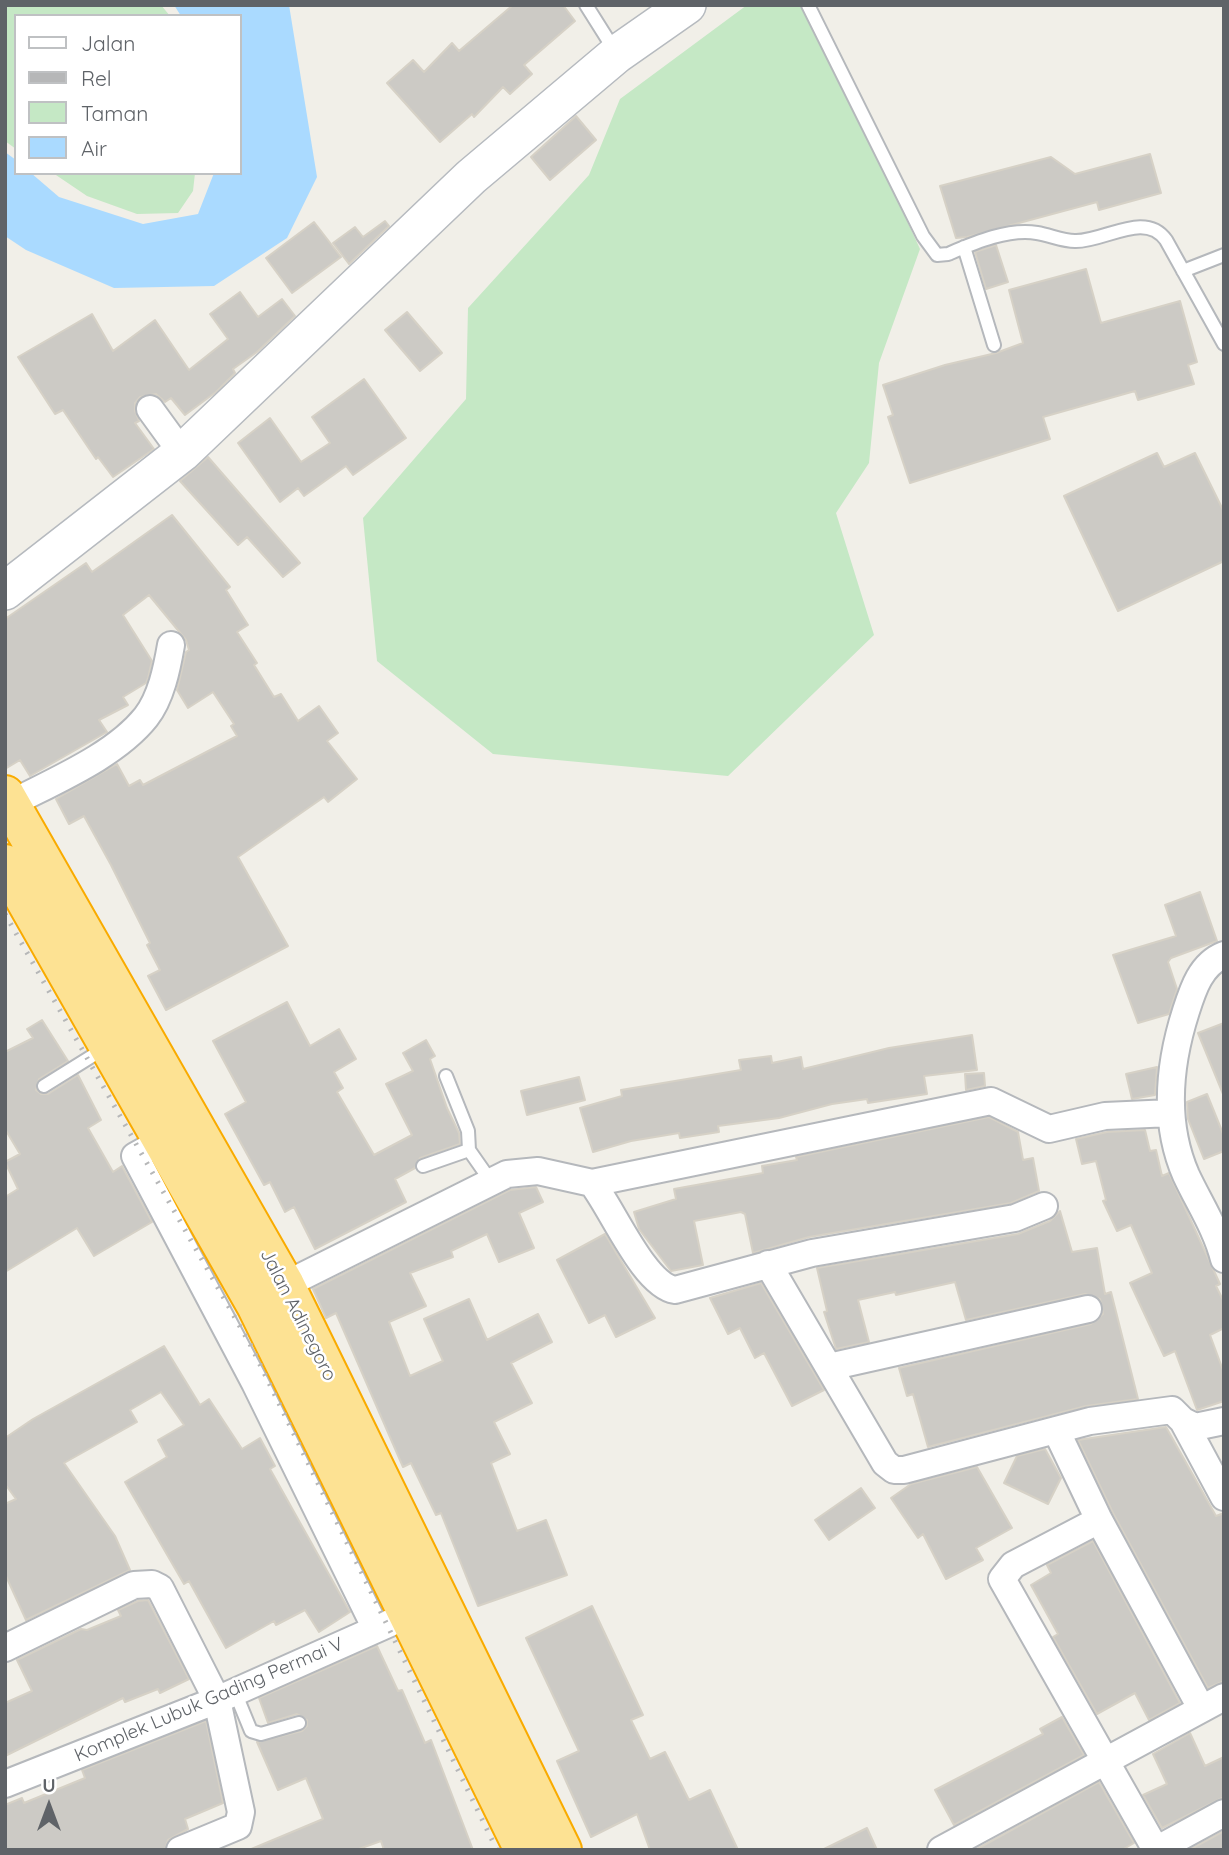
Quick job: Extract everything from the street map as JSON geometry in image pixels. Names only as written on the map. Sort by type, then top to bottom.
[{"type":"highway","name":"Jalan Adinegoro","points":[[8,799],[221,1207],[256,1305],[410,1612],[524,1850]]},
{"type":"highway","name":"Jalan Adinegoro","points":[[5,864],[162,1141],[285,1285],[562,1850]]},
{"type":"street","points":[[5,592],[181,453],[471,177],[617,54],[687,5]]},
{"type":"street","points":[[150,410],[181,453]]},
{"type":"street","points":[[8,799],[99,756],[146,717],[164,677],[171,645]]},
{"type":"street","points":[[1224,955],[1205,967],[1193,991],[1171,1073],[1171,1113],[1185,1173],[1210,1219],[1224,1259]]},
{"type":"street","points":[[285,1285],[422,1218],[490,1180],[507,1174],[538,1171],[592,1183],[990,1101],[1049,1129],[1105,1116],[1171,1113]]},
{"type":"street","points":[[162,1141],[135,1156],[254,1383],[376,1629]]},
{"type":"street","points":[[592,1183],[610,1205],[646,1270],[666,1289],[687,1289],[768,1264],[1015,1218],[1044,1206]]},
{"type":"street","points":[[768,1264],[885,1462],[894,1470],[904,1470],[1056,1430],[1148,1411],[1172,1410],[1183,1421],[1224,1497]]},
{"type":"street","points":[[829,1367],[1088,1309]]},
{"type":"street","points":[[1183,1421],[1195,1427],[1224,1421]]},
{"type":"street","points":[[941,1850],[1107,1762],[1212,1702],[1099,1520],[1056,1430]]},
{"type":"street","points":[[1099,1520],[1013,1565],[1002,1580],[1156,1850],[1224,1813]]},
{"type":"street","points":[[5,1648],[134,1585],[152,1584],[166,1597],[226,1696],[242,1820],[239,1826],[180,1850]]},
{"type":"street","name":"Komplek Lubuk Gading Permai V","points":[[5,1784],[226,1696],[410,1612]]},
{"type":"lane","points":[[586,5],[617,54]]},
{"type":"lane","points":[[808,5],[923,236],[937,255],[1014,233],[1036,233],[1074,241],[1099,239],[1137,227],[1152,228],[1161,233],[1224,344]]},
{"type":"lane","points":[[964,247],[993,345]]},
{"type":"lane","points":[[1183,271],[1224,255]]},
{"type":"lane","points":[[44,1086],[108,1046]]},
{"type":"lane","points":[[446,1076],[468,1131],[470,1150],[490,1180]]},
{"type":"lane","points":[[422,1166],[470,1150]]},
{"type":"lane","points":[[226,1696],[251,1731],[261,1734],[299,1723]]},
{"type":"green space","points":[[5,5],[161,5],[168,14],[14,14],[14,148],[5,141]]},
{"type":"green space","points":[[747,5],[808,5],[920,249],[879,363],[869,463],[836,513],[874,635],[728,776],[493,754],[377,661],[363,518],[466,399],[468,308],[589,175],[620,99]]},
{"type":"green space","points":[[56,175],[195,175],[193,191],[178,213],[137,214],[87,196]]},
{"type":"water","points":[[174,5],[289,5],[317,177],[287,238],[214,286],[114,288],[26,250],[5,236],[5,152],[14,159],[14,175],[33,175],[59,197],[143,224],[198,214],[213,175],[242,175],[242,14],[180,14]]},
{"type":"building","points":[[513,5],[563,5],[575,21],[524,65],[532,74],[510,94],[503,87],[474,117],[472,114],[440,142],[387,83],[413,60],[424,72],[452,43],[459,51]]},
{"type":"building","points":[[576,116],[596,140],[550,180],[531,157]]},
{"type":"building","points":[[1150,154],[1161,193],[1099,210],[1097,202],[967,237],[956,238],[940,186],[1051,157],[1075,174]]},
{"type":"building","points":[[385,221],[389,226],[349,264],[333,243],[355,227],[363,237]]},
{"type":"building","points":[[314,222],[341,257],[292,293],[266,258]]},
{"type":"building","points":[[996,245],[1008,282],[986,289],[975,252]]},
{"type":"building","points":[[1086,269],[1101,323],[1180,301],[1197,362],[1188,365],[1194,384],[1138,400],[1135,391],[1043,417],[1050,439],[910,483],[888,417],[893,415],[883,385],[1023,343],[1009,290]]},
{"type":"building","points":[[240,292],[258,317],[282,299],[295,316],[257,352],[233,369],[235,373],[216,392],[185,415],[171,398],[165,402],[156,394],[140,397],[135,403],[139,421],[135,423],[154,449],[113,477],[98,457],[96,459],[63,410],[55,414],[18,357],[92,314],[113,351],[155,320],[189,370],[228,339],[210,314]]},
{"type":"building","points":[[407,312],[442,353],[420,371],[385,330]]},
{"type":"building","points":[[364,379],[406,438],[353,475],[346,466],[304,496],[298,488],[280,502],[238,443],[270,418],[301,462],[330,443],[312,417]]},
{"type":"building","points":[[1157,453],[1164,467],[1195,453],[1224,512],[1224,561],[1118,611],[1064,496]]},
{"type":"building","points":[[208,457],[300,563],[283,577],[247,537],[238,545],[180,481]]},
{"type":"building","points":[[172,515],[230,587],[226,590],[248,625],[237,632],[274,697],[281,694],[298,721],[319,706],[338,733],[327,741],[357,779],[328,802],[324,797],[238,857],[288,946],[166,1010],[148,976],[160,970],[147,945],[150,943],[111,865],[84,816],[69,824],[56,799],[117,764],[129,786],[140,780],[143,785],[237,736],[231,726],[234,724],[213,692],[188,708],[177,690],[186,652],[189,650],[186,640],[149,595],[123,615],[152,661],[148,678],[146,683],[123,697],[128,705],[99,720],[107,732],[30,776],[20,760],[5,769],[5,619],[86,563],[92,572]]},
{"type":"building","points":[[1200,892],[1217,941],[1171,958],[1168,962],[1177,989],[1169,1014],[1138,1023],[1113,955],[1176,936],[1165,905]]},
{"type":"building","points":[[287,1002],[310,1046],[339,1029],[356,1059],[334,1072],[343,1088],[337,1092],[374,1155],[412,1135],[386,1084],[413,1071],[403,1053],[426,1040],[435,1056],[430,1059],[459,1133],[460,1144],[420,1158],[415,1168],[395,1179],[406,1202],[315,1249],[294,1207],[285,1212],[270,1182],[264,1185],[225,1114],[246,1102],[213,1041]]},
{"type":"building","points":[[42,1020],[68,1061],[39,1079],[36,1090],[41,1094],[48,1094],[78,1075],[101,1120],[88,1128],[113,1172],[122,1166],[152,1222],[94,1256],[77,1228],[5,1272],[5,1197],[18,1189],[5,1162],[20,1154],[5,1129],[5,1052],[33,1038],[27,1029]]},
{"type":"building","points":[[1224,1023],[1224,1094],[1223,1094],[1198,1033]]},
{"type":"building","points":[[972,1035],[977,1070],[924,1076],[927,1094],[868,1103],[867,1099],[832,1104],[779,1118],[718,1126],[719,1132],[680,1138],[679,1133],[631,1141],[593,1152],[580,1108],[622,1096],[621,1090],[741,1070],[739,1060],[771,1056],[772,1063],[801,1057],[803,1069],[889,1048]]},
{"type":"building","points":[[1157,1067],[1155,1095],[1132,1099],[1126,1074]]},
{"type":"building","points":[[984,1073],[985,1086],[966,1090],[965,1074]]},
{"type":"building","points":[[579,1077],[585,1100],[527,1115],[521,1091]]},
{"type":"building","points":[[1207,1094],[1224,1136],[1224,1151],[1204,1159],[1188,1119],[1187,1102]]},
{"type":"building","points":[[989,1117],[1018,1132],[1023,1160],[1033,1158],[1039,1191],[1011,1203],[809,1237],[753,1253],[745,1214],[741,1212],[694,1221],[703,1265],[671,1271],[639,1229],[634,1212],[676,1199],[674,1189],[763,1173],[762,1166],[797,1160],[796,1157]]},
{"type":"building","points":[[1145,1130],[1150,1151],[1156,1150],[1162,1176],[1169,1173],[1220,1284],[1216,1286],[1224,1302],[1224,1328],[1210,1335],[1224,1373],[1224,1401],[1197,1410],[1175,1351],[1164,1356],[1130,1283],[1152,1273],[1131,1225],[1117,1231],[1103,1201],[1106,1200],[1096,1161],[1082,1164],[1076,1139],[1107,1132]]},
{"type":"building","points":[[536,1187],[543,1202],[519,1213],[534,1248],[499,1262],[487,1234],[451,1251],[453,1257],[410,1273],[426,1306],[389,1322],[410,1376],[443,1361],[424,1319],[469,1299],[487,1340],[538,1314],[552,1342],[511,1363],[532,1403],[494,1422],[510,1454],[491,1463],[517,1531],[546,1520],[567,1575],[478,1606],[441,1513],[436,1515],[411,1463],[403,1467],[336,1313],[326,1318],[313,1289],[510,1190]]},
{"type":"building","points":[[1060,1211],[1072,1252],[1097,1248],[1105,1294],[1111,1292],[1138,1399],[1086,1406],[928,1447],[913,1394],[907,1396],[899,1368],[1091,1324],[1103,1314],[1100,1299],[1085,1294],[966,1320],[955,1282],[896,1295],[895,1292],[858,1300],[869,1342],[836,1349],[824,1312],[827,1311],[817,1268],[1018,1234],[1050,1221]]},
{"type":"building","points":[[605,1234],[655,1318],[616,1337],[605,1315],[589,1323],[557,1260]]},
{"type":"building","points":[[761,1283],[824,1390],[792,1406],[764,1353],[755,1358],[740,1328],[728,1334],[710,1298]]},
{"type":"building","points":[[164,1346],[200,1405],[209,1399],[242,1449],[260,1438],[275,1466],[270,1469],[350,1612],[319,1632],[305,1610],[276,1625],[274,1621],[226,1648],[189,1581],[184,1584],[125,1482],[167,1457],[158,1440],[184,1425],[161,1392],[130,1410],[137,1422],[64,1463],[115,1536],[130,1570],[26,1620],[5,1574],[5,1504],[16,1499],[5,1484],[5,1438],[33,1419]]},
{"type":"building","points":[[1166,1427],[1216,1516],[1224,1513],[1224,1681],[1208,1688],[1113,1513],[1078,1440]]},
{"type":"building","points":[[1045,1449],[1061,1478],[1048,1504],[1004,1483],[1017,1456]]},
{"type":"building","points":[[977,1467],[1012,1528],[976,1548],[983,1560],[946,1579],[923,1534],[918,1538],[891,1498],[911,1484]]},
{"type":"building","points":[[861,1488],[875,1508],[829,1540],[815,1520]]},
{"type":"building","points":[[1093,1541],[1180,1703],[1149,1720],[1135,1693],[1097,1714],[1053,1637],[1058,1634],[1031,1585],[1051,1573],[1047,1565]]},
{"type":"building","points":[[148,1600],[189,1679],[160,1693],[158,1689],[125,1702],[123,1698],[5,1756],[5,1703],[32,1691],[17,1660],[81,1629],[87,1630],[121,1616],[118,1610],[138,1601]]},
{"type":"building","points":[[592,1606],[643,1715],[631,1720],[650,1759],[665,1752],[689,1800],[710,1790],[738,1850],[650,1850],[637,1814],[591,1837],[557,1761],[579,1751],[526,1638]]},
{"type":"building","points":[[377,1646],[398,1691],[402,1690],[425,1743],[431,1740],[473,1850],[384,1850],[381,1841],[356,1850],[249,1850],[323,1819],[306,1778],[278,1790],[257,1742],[302,1731],[307,1726],[307,1720],[297,1714],[268,1723],[259,1698]]},
{"type":"building","points":[[1062,1717],[1084,1755],[954,1825],[935,1790],[1043,1734],[1040,1729]]},
{"type":"building","points":[[206,1721],[223,1803],[185,1819],[188,1829],[168,1840],[165,1850],[5,1850],[5,1805],[22,1798],[24,1803],[85,1778],[82,1770]]},
{"type":"building","points":[[1190,1733],[1205,1766],[1224,1757],[1224,1797],[1162,1828],[1143,1795],[1167,1784],[1153,1754]]},
{"type":"building","points":[[1099,1782],[1134,1843],[1122,1850],[975,1850]]},
{"type":"building","points":[[867,1828],[877,1850],[822,1850]]},
{"type":"building","points":[[1224,1831],[1224,1850],[1189,1850]]},
{"type":"railway","points":[[5,914],[250,1344],[497,1850]]}]
